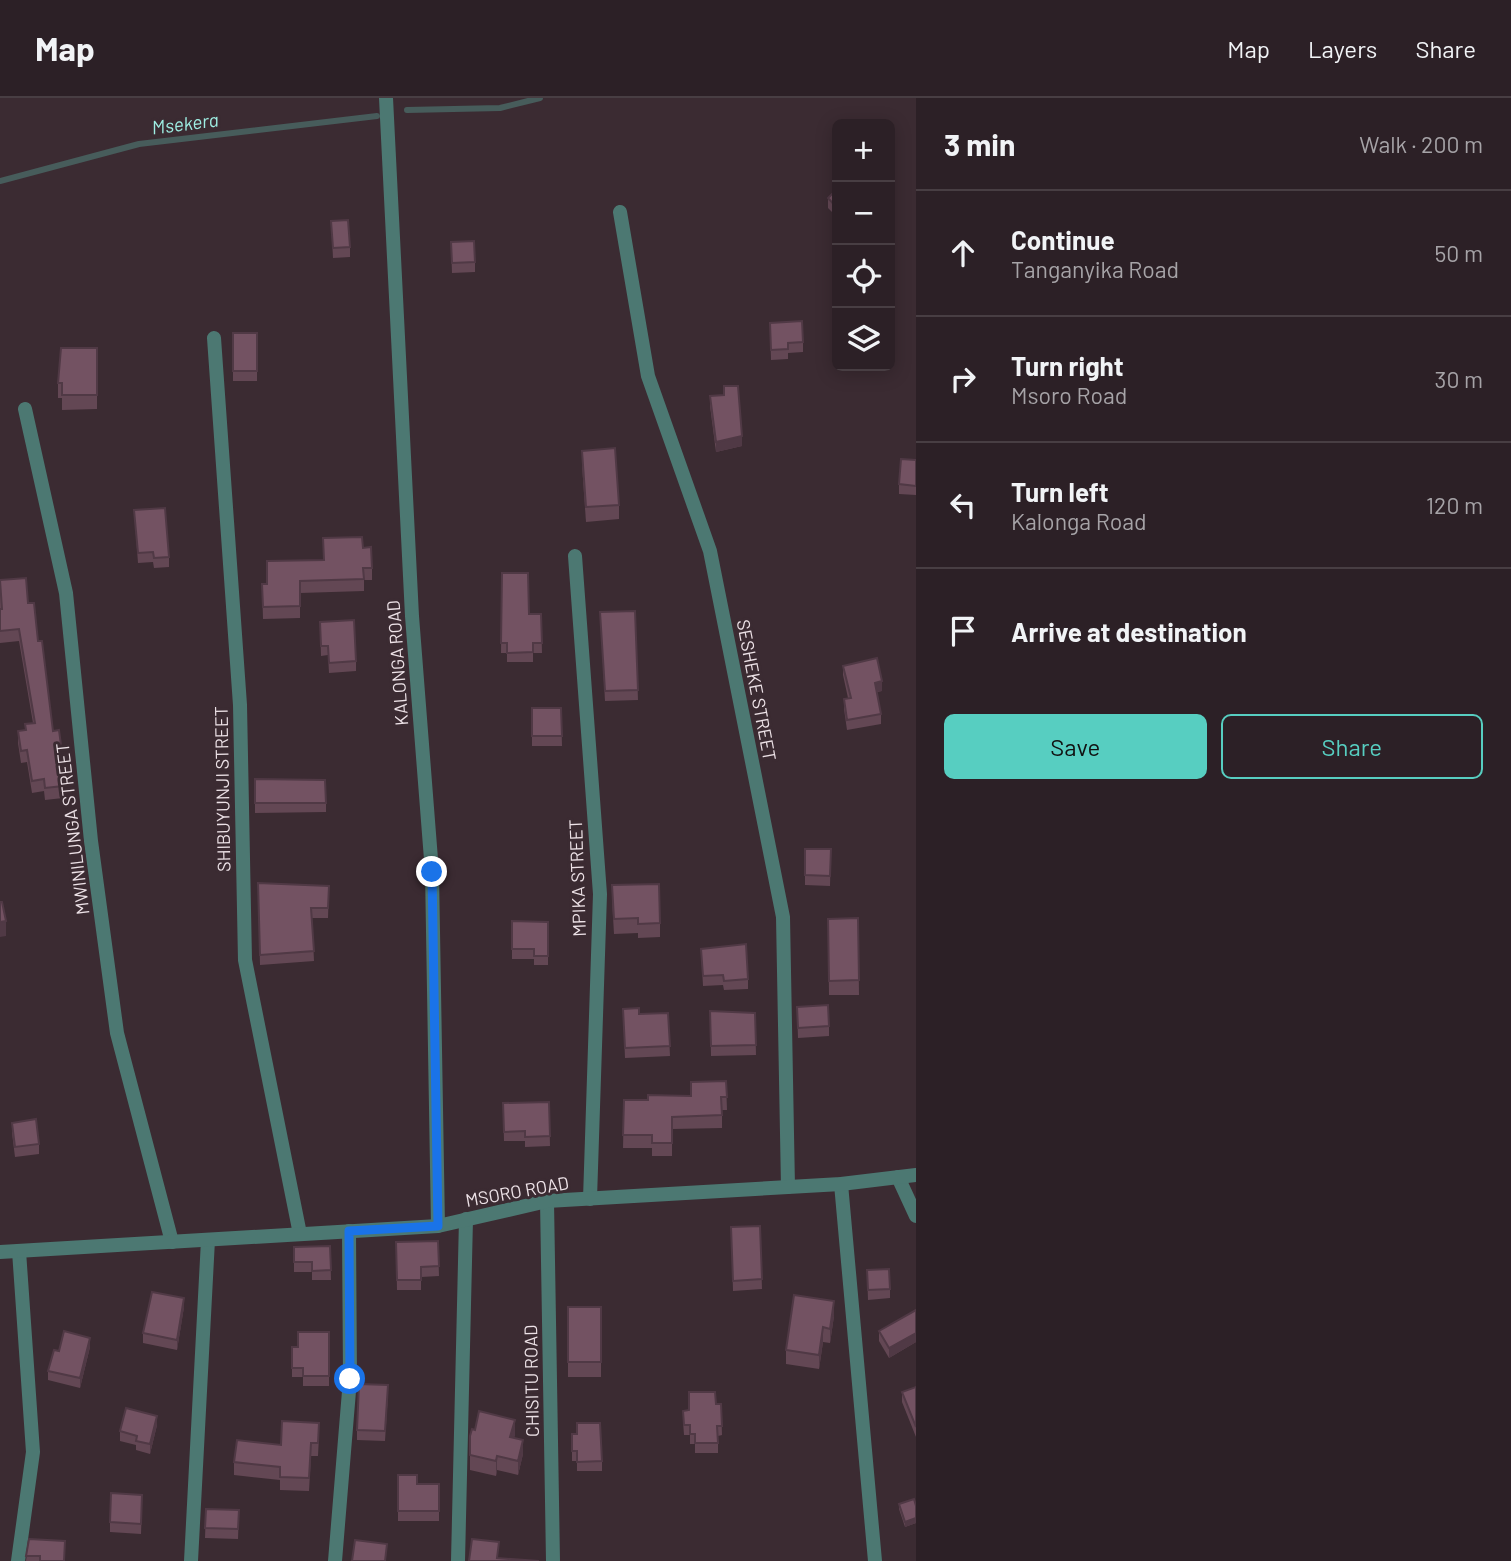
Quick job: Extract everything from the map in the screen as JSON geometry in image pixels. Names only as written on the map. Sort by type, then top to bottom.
[{"type":"street","name":"KALONGA ROAD","points":[[386,98],[412,617],[432,872],[438,1226]]},
{"type":"street","name":"SESHEKE STREET","points":[[620,212],[648,376],[710,551],[783,917],[788,1187]]},
{"type":"street","name":"SHIBUYUNJI STREET","points":[[214,338],[240,705],[246,960],[300,1234]]},
{"type":"street","name":"MWINILUNGA STREET","points":[[26,409],[65,593],[91,841],[117,1033],[172,1242]]},
{"type":"street","name":"MPIKA STREET","points":[[575,556],[600,894],[590,1199]]},
{"type":"street","name":"MSORO ROAD","points":[[0,1252],[438,1226],[547,1201],[841,1184],[916,1175]]},
{"type":"street","points":[[898,1177],[916,1216]]},
{"type":"street","points":[[841,1184],[875,1561]]},
{"type":"street","name":"CHISITU ROAD","points":[[547,1201],[553,1561]]},
{"type":"street","points":[[457,1561],[466,1219]]},
{"type":"street","points":[[335,1561],[350,1379],[349,1231]]},
{"type":"street","points":[[191,1561],[208,1240]]},
{"type":"street","points":[[18,1561],[33,1452],[19,1251]]},
{"type":"building","points":[[348,220],[350,247],[333,248],[331,221]]},
{"type":"building","points":[[474,241],[475,262],[452,263],[451,242]]},
{"type":"building","points":[[802,321],[803,342],[788,343],[788,349],[771,350],[770,323]]},
{"type":"building","points":[[233,333],[257,333],[257,371],[233,371]]},
{"type":"building","points":[[61,348],[97,348],[97,395],[62,395],[62,383],[58,383]]},
{"type":"building","points":[[724,386],[738,386],[742,436],[716,442],[710,396],[724,395]]},
{"type":"building","points":[[615,448],[619,505],[586,507],[582,451]]},
{"type":"building","points":[[901,459],[916,460],[916,486],[899,484]]},
{"type":"building","points":[[165,508],[169,557],[154,558],[153,552],[138,553],[134,510]]},
{"type":"building","points":[[362,537],[363,548],[371,547],[372,568],[363,568],[364,579],[300,581],[300,606],[263,607],[262,584],[267,584],[267,561],[324,560],[323,538]]},
{"type":"building","points":[[502,573],[528,573],[529,614],[541,614],[542,643],[533,643],[533,652],[507,653],[507,643],[501,643]]},
{"type":"building","points":[[26,578],[28,603],[34,603],[38,641],[42,641],[53,731],[59,730],[61,745],[57,746],[63,786],[45,788],[44,779],[32,781],[27,750],[21,751],[18,731],[26,730],[25,724],[35,723],[19,629],[0,631],[0,580]]},
{"type":"building","points":[[635,611],[638,690],[605,691],[600,612]]},
{"type":"building","points":[[354,620],[356,661],[329,663],[328,646],[321,646],[320,622]]},
{"type":"building","points":[[877,658],[882,681],[875,683],[881,714],[847,720],[844,699],[851,698],[843,666]]},
{"type":"building","points":[[532,708],[561,708],[562,736],[532,736]]},
{"type":"building","points":[[255,779],[325,780],[326,803],[255,803]]},
{"type":"building","points":[[805,849],[831,849],[830,876],[805,875]]},
{"type":"building","points":[[258,883],[329,886],[328,908],[311,908],[314,951],[260,955]]},
{"type":"building","points":[[659,884],[660,923],[638,924],[638,918],[614,919],[612,885]]},
{"type":"building","points":[[0,902],[6,921],[0,922]]},
{"type":"building","points":[[858,918],[859,980],[829,981],[828,919]]},
{"type":"building","points":[[512,921],[548,922],[548,956],[534,956],[534,949],[512,949]]},
{"type":"building","points":[[746,944],[748,979],[724,981],[723,975],[703,976],[701,949]]},
{"type":"building","points":[[828,1005],[829,1026],[798,1028],[797,1007]]},
{"type":"building","points":[[639,1008],[639,1014],[668,1013],[670,1046],[625,1048],[623,1009]]},
{"type":"building","points":[[710,1011],[755,1013],[756,1045],[711,1046]]},
{"type":"building","points":[[726,1081],[727,1097],[721,1097],[722,1115],[672,1117],[672,1143],[652,1143],[652,1135],[623,1135],[624,1100],[648,1100],[648,1095],[691,1096],[691,1082]]},
{"type":"building","points":[[549,1102],[550,1136],[525,1137],[525,1131],[504,1132],[503,1103]]},
{"type":"building","points":[[36,1119],[39,1144],[15,1147],[12,1123]]},
{"type":"building","points":[[760,1226],[762,1279],[733,1281],[731,1227]]},
{"type":"building","points":[[438,1241],[439,1266],[421,1267],[421,1280],[397,1280],[396,1242]]},
{"type":"building","points":[[330,1246],[331,1270],[312,1271],[312,1262],[294,1262],[294,1247]]},
{"type":"building","points":[[889,1269],[890,1289],[868,1290],[867,1270]]},
{"type":"building","points":[[152,1292],[184,1298],[177,1340],[143,1333]]},
{"type":"building","points":[[794,1295],[834,1301],[830,1329],[823,1327],[819,1355],[786,1350]]},
{"type":"building","points":[[568,1307],[601,1307],[601,1362],[568,1362]]},
{"type":"building","points":[[916,1310],[916,1333],[889,1348],[879,1331]]},
{"type":"building","points":[[64,1331],[90,1338],[80,1378],[48,1371],[54,1350],[59,1351]]},
{"type":"building","points":[[298,1332],[329,1332],[329,1376],[303,1376],[303,1368],[292,1368],[292,1347],[298,1347]]},
{"type":"building","points":[[359,1384],[388,1385],[385,1431],[357,1430]]},
{"type":"building","points":[[916,1387],[916,1427],[902,1392]]},
{"type":"building","points":[[689,1392],[715,1392],[716,1404],[721,1404],[722,1426],[717,1426],[718,1443],[695,1443],[695,1434],[690,1434],[690,1425],[684,1425],[683,1411],[689,1410]]},
{"type":"building","points":[[126,1408],[157,1416],[150,1444],[136,1441],[137,1436],[120,1431]]},
{"type":"building","points":[[479,1411],[515,1420],[510,1437],[523,1440],[518,1461],[497,1456],[496,1461],[470,1455],[470,1436],[472,1429],[475,1430]]},
{"type":"building","points":[[282,1421],[319,1423],[318,1443],[311,1443],[309,1478],[280,1477],[280,1467],[234,1462],[237,1440],[281,1445]]},
{"type":"building","points":[[577,1423],[600,1423],[602,1461],[577,1462],[577,1451],[572,1451],[572,1434],[577,1434]]},
{"type":"building","points":[[398,1475],[417,1475],[417,1484],[439,1484],[439,1511],[398,1511]]},
{"type":"building","points":[[111,1493],[142,1495],[141,1524],[110,1522]]},
{"type":"building","points":[[914,1499],[916,1518],[905,1522],[899,1504]]},
{"type":"building","points":[[206,1509],[239,1510],[238,1529],[205,1528]]},
{"type":"building","points":[[29,1539],[65,1541],[64,1561],[40,1561],[40,1556],[26,1556]]},
{"type":"building","points":[[472,1539],[499,1542],[497,1558],[539,1561],[469,1561]]},
{"type":"building","points":[[355,1540],[387,1544],[385,1561],[352,1561]]},
{"type":"waterway","name":"Msekera","points":[[407,110],[500,108],[540,98]]},
{"type":"waterway","name":"Msekera","points":[[0,181],[139,144],[377,116]]},
{"type":"route","points":[[350,1379],[349,1231],[438,1226],[432,872]]}]
